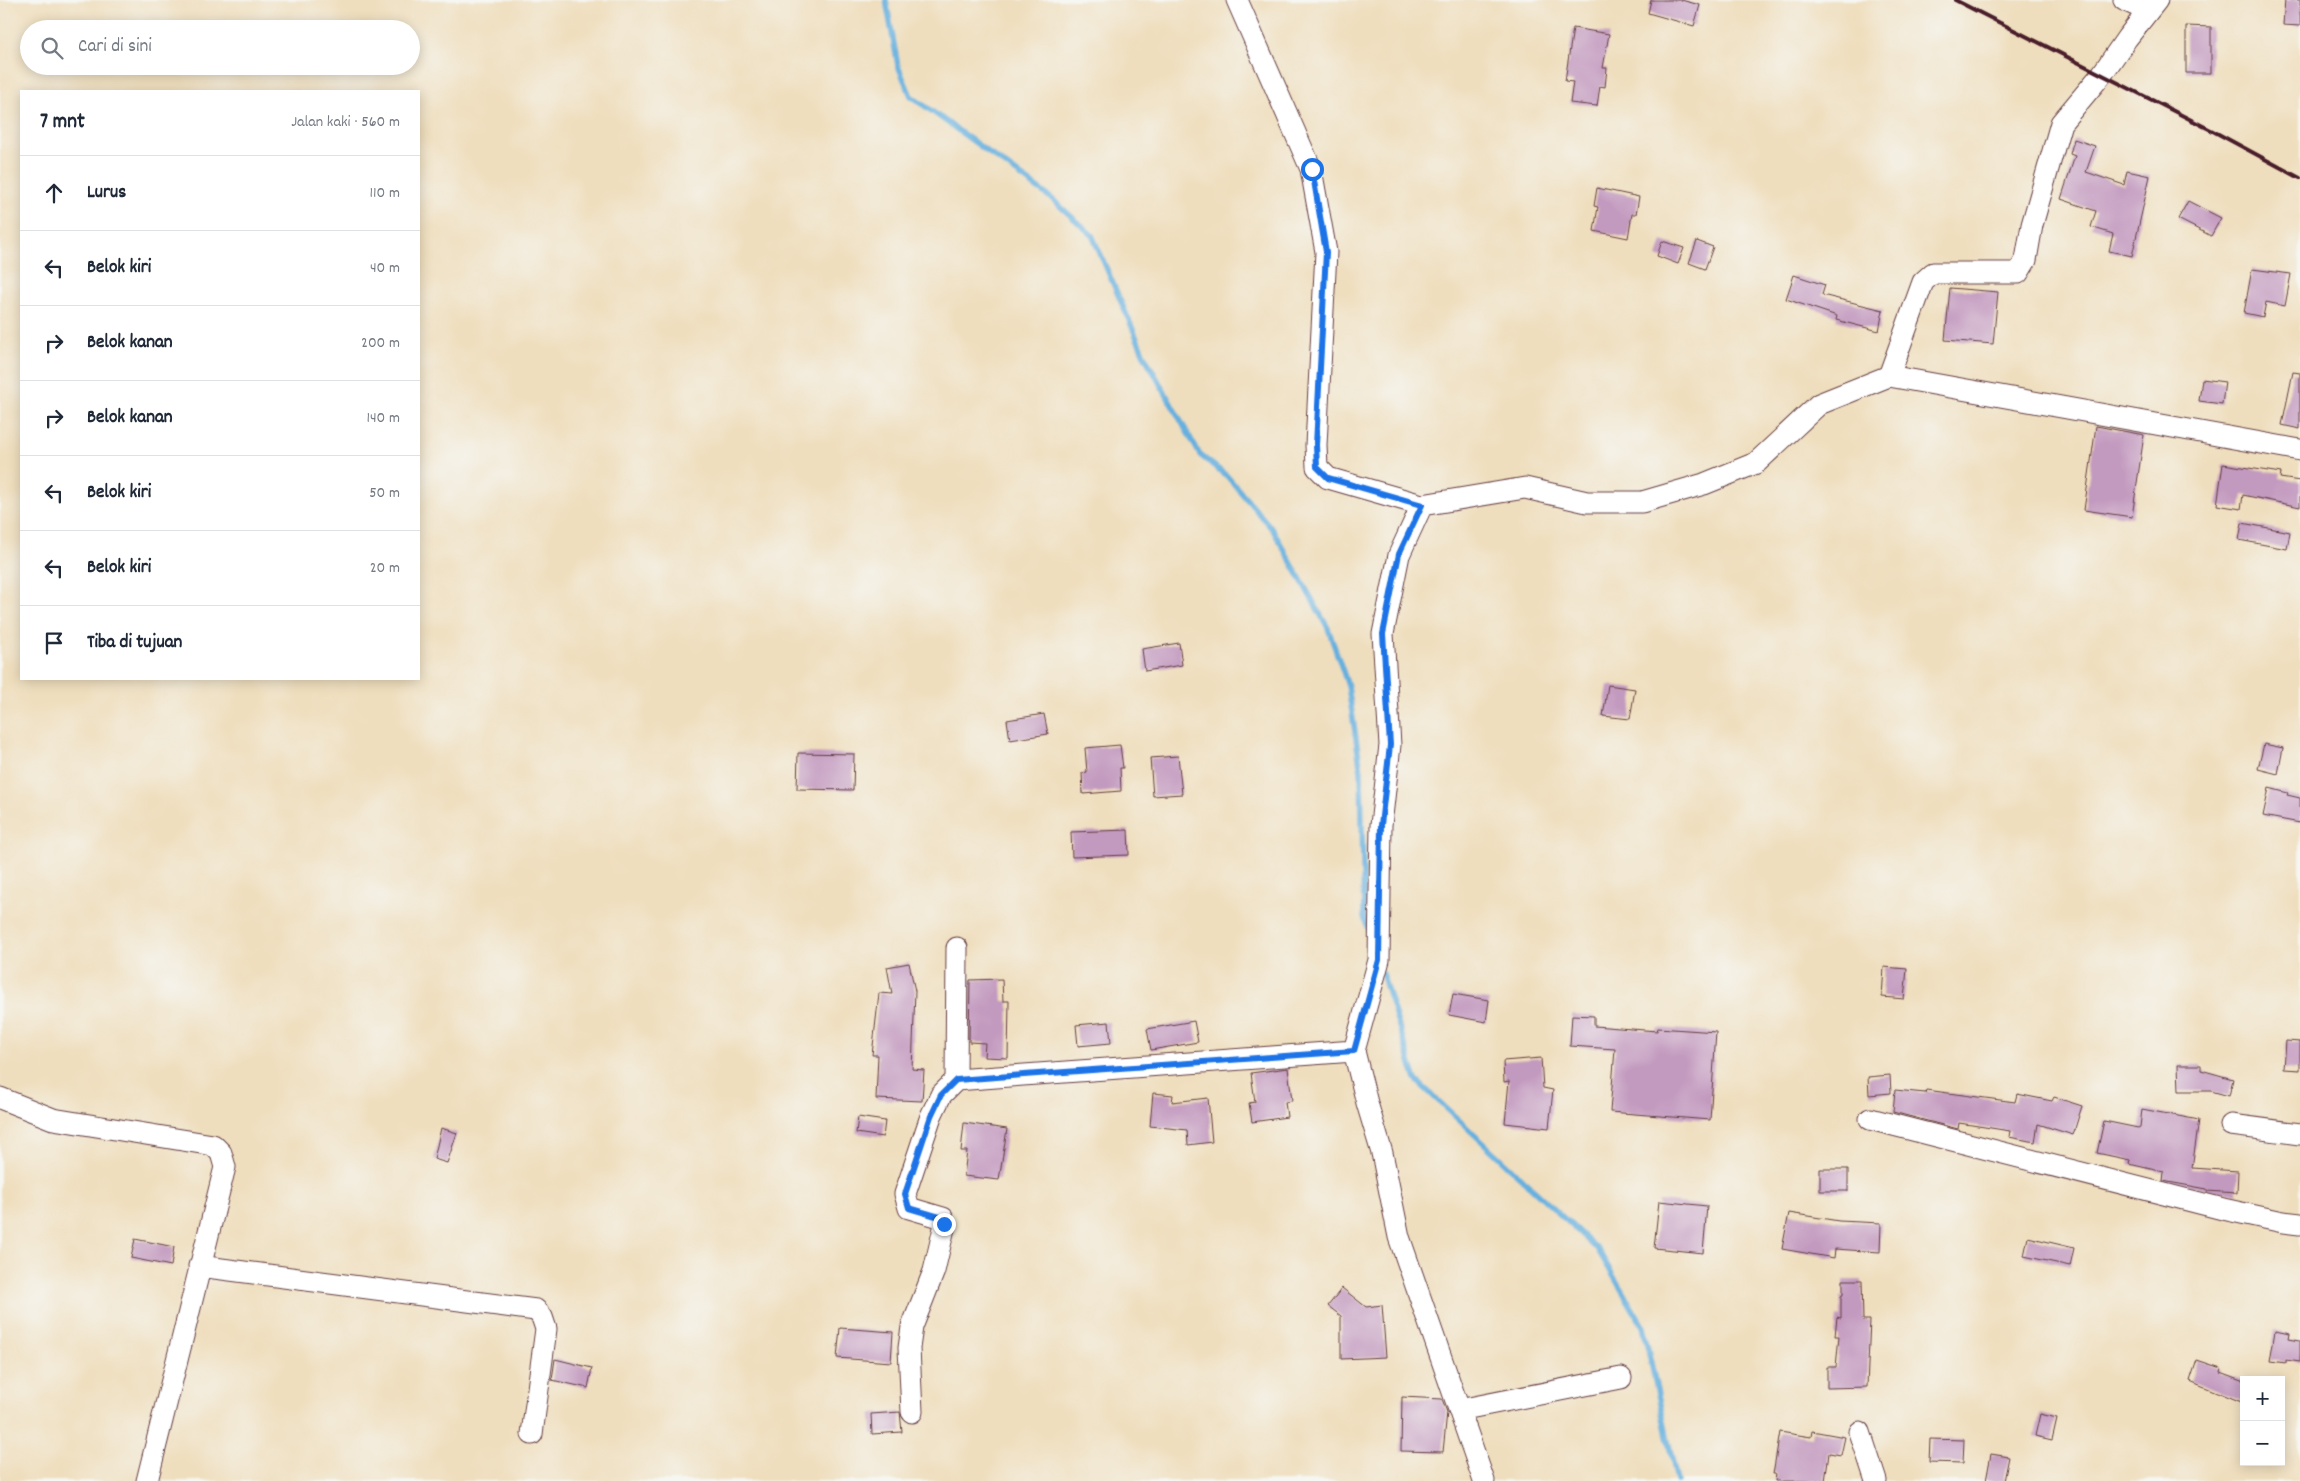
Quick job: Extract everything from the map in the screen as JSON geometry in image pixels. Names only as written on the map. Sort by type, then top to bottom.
[{"type":"street","points":[[1237,0],[1312,169],[1326,252],[1316,445],[1317,467],[1328,478],[1422,505],[1524,488],[1587,502],[1642,502],[1704,484],[1756,464],[1819,404],[1889,376],[2300,450]]},
{"type":"street","points":[[1889,376],[1923,282],[1933,273],[2018,273],[2026,260],[2032,225],[2061,123],[2102,74],[2152,5],[2124,0]]},
{"type":"street","points":[[1422,505],[1399,554],[1383,634],[1390,745],[1381,825],[1379,960],[1354,1051],[1382,1153],[1399,1237],[1484,1481]]},
{"type":"street","points":[[956,1080],[957,948]]},
{"type":"street","points":[[912,1412],[909,1348],[912,1327],[934,1271],[944,1224],[943,1218],[936,1214],[909,1208],[905,1194],[931,1116],[941,1095],[956,1080],[1354,1051]]},
{"type":"street","points":[[0,1098],[53,1119],[213,1145],[221,1153],[225,1167],[147,1481]]},
{"type":"street","points":[[1870,1119],[2223,1209],[2300,1224]]},
{"type":"street","points":[[2231,1125],[2300,1134]]},
{"type":"street","points":[[200,1266],[536,1310],[542,1317],[546,1329],[532,1434]]},
{"type":"street","points":[[1459,1410],[1621,1378]]},
{"type":"street","points":[[1860,1432],[1876,1481]]},
{"type":"building","points":[[1651,0],[1681,0],[1700,5],[1694,26],[1648,13]]},
{"type":"building","points":[[2285,0],[2300,0],[2300,26],[2283,25]]},
{"type":"building","points":[[2186,26],[2211,27],[2211,73],[2186,73]]},
{"type":"building","points":[[1573,28],[1609,34],[1603,68],[1607,68],[1605,87],[1600,86],[1597,106],[1570,103],[1573,82],[1565,81]]},
{"type":"building","points":[[2074,139],[2095,146],[2086,172],[2124,185],[2127,171],[2150,176],[2132,256],[2109,251],[2113,234],[2091,227],[2096,211],[2061,199],[2075,156],[2070,154]]},
{"type":"building","points":[[1597,188],[1639,197],[1636,214],[1632,214],[1628,238],[1594,231],[1598,207],[1594,206]]},
{"type":"building","points":[[2188,201],[2221,218],[2211,236],[2178,219]]},
{"type":"building","points":[[1662,241],[1684,248],[1678,264],[1657,256]]},
{"type":"building","points":[[1697,241],[1713,247],[1705,269],[1689,263]]},
{"type":"building","points":[[2252,269],[2291,274],[2285,306],[2266,302],[2263,317],[2244,313]]},
{"type":"building","points":[[1794,275],[1825,285],[1822,295],[1883,310],[1879,331],[1836,320],[1837,316],[1786,299]]},
{"type":"building","points":[[1950,288],[1998,292],[1993,344],[1945,340]]},
{"type":"building","points":[[2293,372],[2300,373],[2300,429],[2282,425]]},
{"type":"building","points":[[2202,379],[2225,382],[2222,404],[2199,401]]},
{"type":"building","points":[[2096,426],[2144,435],[2132,517],[2084,510]]},
{"type":"building","points":[[2223,464],[2281,473],[2280,478],[2300,481],[2300,507],[2243,495],[2241,509],[2217,505]]},
{"type":"building","points":[[2242,523],[2290,532],[2287,549],[2239,540]]},
{"type":"building","points":[[1179,643],[1182,665],[1145,671],[1142,649]]},
{"type":"building","points":[[1608,685],[1635,689],[1630,719],[1603,716]]},
{"type":"building","points":[[1044,714],[1048,734],[1010,740],[1007,720]]},
{"type":"building","points":[[2264,744],[2283,748],[2278,774],[2258,769]]},
{"type":"building","points":[[1120,745],[1123,768],[1120,768],[1121,791],[1083,794],[1082,773],[1087,772],[1085,748]]},
{"type":"building","points":[[798,753],[854,754],[853,790],[797,789]]},
{"type":"building","points":[[1178,756],[1182,794],[1153,796],[1150,758]]},
{"type":"building","points":[[2269,788],[2300,798],[2300,823],[2263,816]]},
{"type":"building","points":[[1128,830],[1129,855],[1072,857],[1071,832]]},
{"type":"building","points":[[909,963],[915,991],[912,1069],[924,1070],[922,1101],[876,1099],[878,1055],[872,1055],[879,993],[892,994],[887,967]]},
{"type":"building","points":[[1884,967],[1907,969],[1904,999],[1882,997]]},
{"type":"building","points":[[1002,979],[1003,1001],[1009,1001],[1008,1058],[984,1057],[985,1043],[969,1042],[970,980]]},
{"type":"building","points":[[1453,994],[1489,1000],[1486,1022],[1449,1015]]},
{"type":"building","points":[[1572,1015],[1594,1016],[1594,1026],[1657,1031],[1658,1028],[1716,1032],[1710,1120],[1610,1112],[1615,1049],[1570,1046]]},
{"type":"building","points":[[1194,1021],[1198,1042],[1151,1050],[1147,1029]]},
{"type":"building","points":[[1109,1022],[1111,1043],[1078,1046],[1076,1025]]},
{"type":"building","points":[[2286,1041],[2300,1042],[2300,1070],[2284,1069]]},
{"type":"building","points":[[1541,1058],[1543,1088],[1553,1090],[1549,1128],[1505,1123],[1509,1081],[1504,1082],[1503,1061]]},
{"type":"building","points":[[2178,1065],[2201,1065],[2201,1070],[2233,1079],[2229,1096],[2211,1091],[2179,1091]]},
{"type":"building","points":[[1288,1068],[1292,1101],[1285,1102],[1287,1117],[1252,1122],[1249,1103],[1255,1102],[1251,1073]]},
{"type":"building","points":[[1890,1075],[1891,1093],[1869,1095],[1868,1077]]},
{"type":"building","points":[[1895,1090],[1925,1093],[1926,1090],[2015,1102],[2017,1094],[2052,1101],[2054,1097],[2082,1106],[2073,1135],[2038,1124],[2035,1142],[2009,1137],[2010,1131],[1959,1123],[1958,1129],[1893,1112]]},
{"type":"building","points":[[1153,1093],[1173,1095],[1172,1102],[1208,1098],[1212,1142],[1188,1145],[1187,1130],[1150,1126]]},
{"type":"building","points":[[2142,1109],[2199,1120],[2192,1168],[2238,1171],[2237,1193],[2207,1191],[2207,1189],[2163,1181],[2164,1172],[2129,1164],[2130,1160],[2097,1153],[2104,1121],[2138,1128],[2140,1127]]},
{"type":"building","points":[[858,1117],[885,1121],[883,1137],[856,1133]]},
{"type":"building","points":[[964,1123],[1007,1129],[999,1180],[964,1176],[967,1151],[961,1151]]},
{"type":"building","points":[[441,1128],[457,1133],[447,1163],[434,1159]]},
{"type":"building","points":[[1820,1169],[1848,1169],[1848,1191],[1820,1191]]},
{"type":"building","points":[[1659,1201],[1707,1206],[1703,1253],[1654,1248]]},
{"type":"building","points":[[1789,1213],[1839,1221],[1881,1223],[1880,1252],[1835,1249],[1834,1258],[1782,1249]]},
{"type":"building","points":[[2028,1237],[2074,1248],[2070,1266],[2024,1256]]},
{"type":"building","points":[[135,1239],[174,1247],[171,1266],[131,1258]]},
{"type":"building","points":[[1843,1280],[1862,1280],[1863,1320],[1870,1320],[1867,1387],[1827,1388],[1827,1367],[1836,1367],[1839,1336],[1835,1336],[1837,1317],[1841,1318]]},
{"type":"building","points":[[1342,1288],[1366,1307],[1382,1305],[1386,1357],[1341,1359],[1341,1316],[1328,1306]]},
{"type":"building","points":[[840,1328],[893,1332],[891,1362],[837,1358]]},
{"type":"building","points":[[2275,1331],[2290,1334],[2289,1339],[2300,1341],[2300,1362],[2286,1360],[2286,1363],[2270,1361]]},
{"type":"building","points":[[555,1359],[592,1368],[588,1388],[552,1380]]},
{"type":"building","points":[[2197,1360],[2221,1368],[2220,1372],[2240,1380],[2240,1401],[2190,1381]]},
{"type":"building","points":[[1402,1397],[1442,1399],[1447,1412],[1443,1452],[1401,1451]]},
{"type":"building","points":[[900,1412],[902,1432],[872,1434],[871,1414]]},
{"type":"building","points":[[2040,1414],[2057,1418],[2052,1440],[2035,1436]]},
{"type":"building","points":[[1812,1431],[1845,1437],[1841,1455],[1829,1453],[1825,1481],[1775,1481],[1776,1474],[1773,1474],[1780,1432],[1811,1437]]},
{"type":"building","points":[[1930,1439],[1964,1440],[1963,1463],[1929,1462]]},
{"type":"building","points":[[1991,1454],[2009,1457],[2004,1481],[1986,1481]]},
{"type":"waterway","points":[[886,0],[898,66],[911,96],[1051,198],[1092,235],[1145,357],[1200,455],[1227,476],[1273,530],[1328,628],[1348,686],[1361,771],[1364,917],[1371,938]]},
{"type":"waterway","points":[[1382,973],[1416,1080],[1598,1250],[1643,1326],[1677,1481]]},
{"type":"railway","points":[[1955,0],[2211,130],[2300,178]]},
{"type":"route","points":[[944,1224],[943,1218],[936,1214],[909,1208],[906,1203],[905,1194],[931,1116],[941,1095],[956,1080],[1354,1051],[1379,960],[1381,825],[1390,745],[1383,634],[1399,554],[1422,505],[1328,478],[1317,467],[1316,445],[1326,252],[1312,169]]}]
